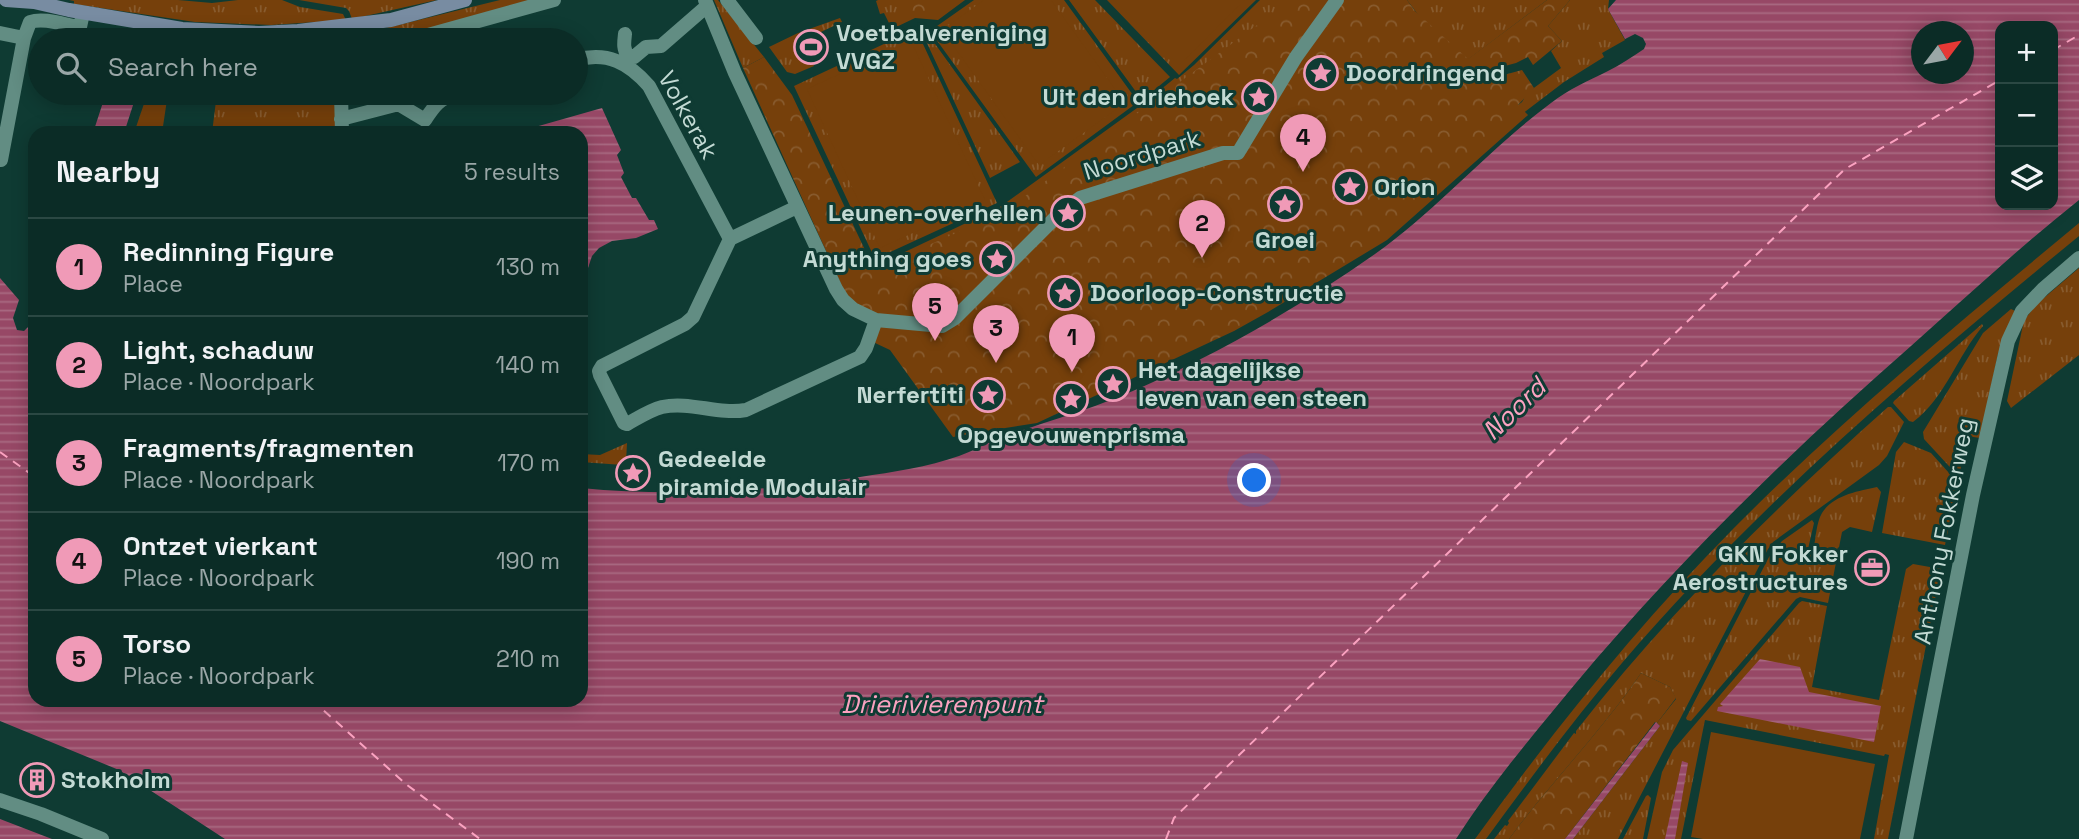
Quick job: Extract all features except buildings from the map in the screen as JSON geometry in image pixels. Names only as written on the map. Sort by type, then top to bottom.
[{"type":"main road","points":[[6,0],[35,1],[83,13],[177,28]]},
{"type":"main road","points":[[361,28],[466,0]]},
{"type":"street","points":[[453,28],[554,0]]},
{"type":"street","points":[[727,0],[756,38]]},
{"type":"street","name":"Noordpark","points":[[706,3],[797,207],[843,300],[853,309],[876,320],[942,326],[955,318],[1059,214],[1080,198],[1223,153],[1238,153],[1296,57],[1337,0]]},
{"type":"street","name":"Volkerak","points":[[625,34],[624,48],[628,56],[634,57],[646,47],[662,46],[706,3]]},
{"type":"street","points":[[1,160],[5,104],[30,22],[39,18],[80,27],[83,13]]},
{"type":"street","points":[[0,33],[24,38]]},
{"type":"street","name":"Volkerak","points":[[588,58],[612,58],[632,68],[649,86],[730,239]]},
{"type":"street","points":[[341,105],[342,126],[395,105]]},
{"type":"street","points":[[400,105],[420,126]]},
{"type":"street","points":[[422,126],[434,105]]},
{"type":"street","points":[[797,207],[730,239],[693,317],[685,324],[602,366],[600,375],[624,423],[660,408],[672,406],[727,412],[746,410],[860,357],[876,320]]},
{"type":"street","name":"Anthony Fokkerweg","points":[[1906,839],[1973,495],[2008,341],[2022,311],[2079,258]]},
{"type":"street","points":[[0,800],[102,839]]},
{"type":"green space","points":[[69,0],[178,0],[212,3],[282,0],[300,7],[343,14],[346,20],[271,25],[195,22],[74,4],[74,1]]},
{"type":"green space","points":[[299,0],[437,0],[352,19],[346,8]]},
{"type":"green space","points":[[500,0],[539,0],[438,28],[386,28]]},
{"type":"green space","points":[[714,0],[718,0],[764,57],[743,68]]},
{"type":"green space","points":[[908,0],[948,0],[942,11],[935,16],[907,18],[897,5]]},
{"type":"green space","points":[[965,0],[938,20],[915,18],[892,29],[884,13],[880,14],[876,1]]},
{"type":"green space","points":[[974,0],[1064,0],[1138,102],[1036,177],[930,31]]},
{"type":"green space","points":[[984,0],[1051,0],[1125,103],[1039,165],[942,30]]},
{"type":"green space","points":[[1069,0],[1095,0],[1170,77],[1142,100]]},
{"type":"green space","points":[[1107,0],[1256,0],[1179,75]]},
{"type":"green space","points":[[1114,0],[1245,0],[1179,65]]},
{"type":"green space","points":[[1260,0],[1295,0],[973,236],[885,269],[873,267],[1000,207],[1177,79]]},
{"type":"green space","points":[[1291,0],[1407,0],[1415,11],[1468,59],[1547,0],[1570,0],[1548,26],[1562,41],[1533,65],[1528,57],[1482,72],[1489,79],[1522,70],[1534,88],[1518,105],[1528,115],[1387,240],[1234,331],[1037,423],[986,431],[982,435],[980,432],[953,437],[890,350],[873,342],[876,333],[839,285],[841,284],[743,68],[764,57],[792,95],[873,267],[876,268],[1002,213]]},
{"type":"green space","points":[[1407,0],[1547,0],[1458,67]]},
{"type":"green space","points":[[1570,0],[1609,0],[1608,9],[1625,40],[1602,53],[1604,57],[1564,82],[1514,120],[1498,120],[1522,102],[1527,93],[1561,68],[1551,51],[1562,41],[1548,26]]},
{"type":"green space","points":[[840,18],[842,22],[802,41],[814,66],[795,74],[787,72],[769,47],[798,33]]},
{"type":"green space","points":[[916,29],[997,203],[875,259],[794,86]]},
{"type":"green space","points":[[928,34],[1020,162],[990,178],[925,39]]},
{"type":"green space","points":[[911,41],[985,200],[880,248],[807,89]]},
{"type":"green space","points":[[144,105],[166,105],[163,126],[136,126]]},
{"type":"green space","points":[[216,105],[336,105],[337,126],[213,126]]},
{"type":"green space","points":[[2079,223],[2079,236],[1841,439],[1728,548],[1674,604],[1604,684],[1486,839],[1475,839],[1598,679],[1733,529],[1859,410]]},
{"type":"green space","points":[[2079,268],[2079,355],[2011,408],[2007,401],[2024,320],[2038,303]]},
{"type":"green space","points":[[2011,309],[2015,311],[1998,354],[1980,438],[1967,436],[1959,477],[1924,439],[1923,432],[1983,333]]},
{"type":"green space","points":[[1982,324],[1934,401],[1913,422],[1909,421],[1894,401]]},
{"type":"green space","points":[[1888,407],[1904,422],[1887,456],[1879,465],[1773,542],[1768,549],[1618,839],[1573,839],[1660,726],[1657,723],[1676,699],[1670,687],[1641,673],[1509,839],[1494,839],[1505,825],[1507,826],[1508,821],[1574,733],[1576,734],[1648,644],[1765,522]]},
{"type":"green space","points":[[1904,442],[1931,453],[1958,483],[1945,545],[1882,533],[1896,452]]},
{"type":"green space","points":[[627,443],[626,462],[623,465],[588,462],[588,454],[600,455]]},
{"type":"green space","points":[[1877,487],[1881,492],[1872,532],[1850,527],[1842,532],[1828,603],[1800,597],[1796,599],[1691,721],[1687,720],[1769,557],[1782,541],[1812,520],[1814,523],[1808,549],[1813,551],[1818,521],[1827,507],[1847,495]]},
{"type":"green space","points":[[1913,564],[1941,569],[1888,839],[1874,839],[1889,755],[1705,720],[1681,839],[1647,839],[1662,772],[1673,750],[1802,601],[1827,606],[1812,687],[1879,700],[1906,569]]},
{"type":"green space","points":[[1641,673],[1670,687],[1676,698],[1565,839],[1509,839],[1609,716]]},
{"type":"green space","points":[[1711,732],[1875,764],[1860,839],[1691,837]]},
{"type":"green space","points":[[1646,796],[1651,798],[1643,839],[1623,839]]},
{"type":"water","points":[[1616,0],[2079,0],[2079,200],[2015,253],[1816,432],[1679,568],[1539,727],[1456,839],[225,839],[119,770],[0,721],[0,278],[19,300],[13,318],[17,330],[24,331],[28,327],[28,707],[588,707],[588,489],[650,492],[756,489],[910,469],[959,456],[1002,437],[1121,396],[1252,332],[1375,254],[1551,103],[1644,49],[1646,44],[1643,38],[1635,34],[1625,39],[1608,9]]},
{"type":"water","points":[[102,105],[133,105],[126,126],[95,126]]},
{"type":"water","points":[[602,108],[621,150],[617,155],[624,173],[621,177],[632,198],[636,198],[649,220],[654,220],[658,229],[636,238],[612,241],[599,248],[592,256],[588,268],[588,126],[539,126]]},
{"type":"water","points":[[1760,659],[1800,667],[1809,692],[1881,706],[1874,742],[1717,711],[1718,707],[1723,706],[1720,704]]},
{"type":"water","points":[[1656,722],[1660,726],[1573,839],[1565,839]]},
{"type":"water","points":[[1682,761],[1688,763],[1675,839],[1665,839]]},
{"type":"water","points":[[0,819],[52,839],[0,839]]},
{"type":"ferry route","points":[[2058,47],[2079,35]]},
{"type":"ferry route","points":[[1166,839],[1174,818],[1845,169],[1995,83]]},
{"type":"ferry route","points":[[0,452],[28,472]]},
{"type":"ferry route","points":[[320,707],[407,785],[480,839]]},
{"type":"place","name":"Voetbalvereniging VVGZ","points":[[811,47]]},
{"type":"place","name":"Doordringend","points":[[1321,73]]},
{"type":"place","name":"Uit den driehoek","points":[[1259,97]]},
{"type":"place","name":"Ontzet vierkant","points":[[1303,172]]},
{"type":"place","name":"Orion","points":[[1350,187]]},
{"type":"place","name":"Groei","points":[[1285,204]]},
{"type":"place","name":"Leunen-overhellen","points":[[1068,213]]},
{"type":"place","name":"Light, schaduw","points":[[1202,258]]},
{"type":"place","name":"Anything goes","points":[[997,259]]},
{"type":"place","name":"Doorloop-Constructie","points":[[1065,293]]},
{"type":"place","name":"Torso","points":[[935,341]]},
{"type":"place","name":"Fragments/fragmenten","points":[[996,363]]},
{"type":"place","name":"Redinning Figure","points":[[1072,372]]},
{"type":"place","name":"Het dagelijkse leven van een steen","points":[[1113,384]]},
{"type":"place","name":"Nerfertiti","points":[[988,395]]},
{"type":"place","name":"Opgevouwenprisma","points":[[1071,399]]},
{"type":"place","name":"Gedeelde piramide Modulair","points":[[633,473]]},
{"type":"place","name":"GKN Fokker Aerostructures","points":[[1872,568]]},
{"type":"place","name":"Stokholm","points":[[37,780]]},
{"type":"water label","name":"Noord","points":[[1514,409]]},
{"type":"water label","name":"Drierivierenpunt","points":[[942,704]]}]
